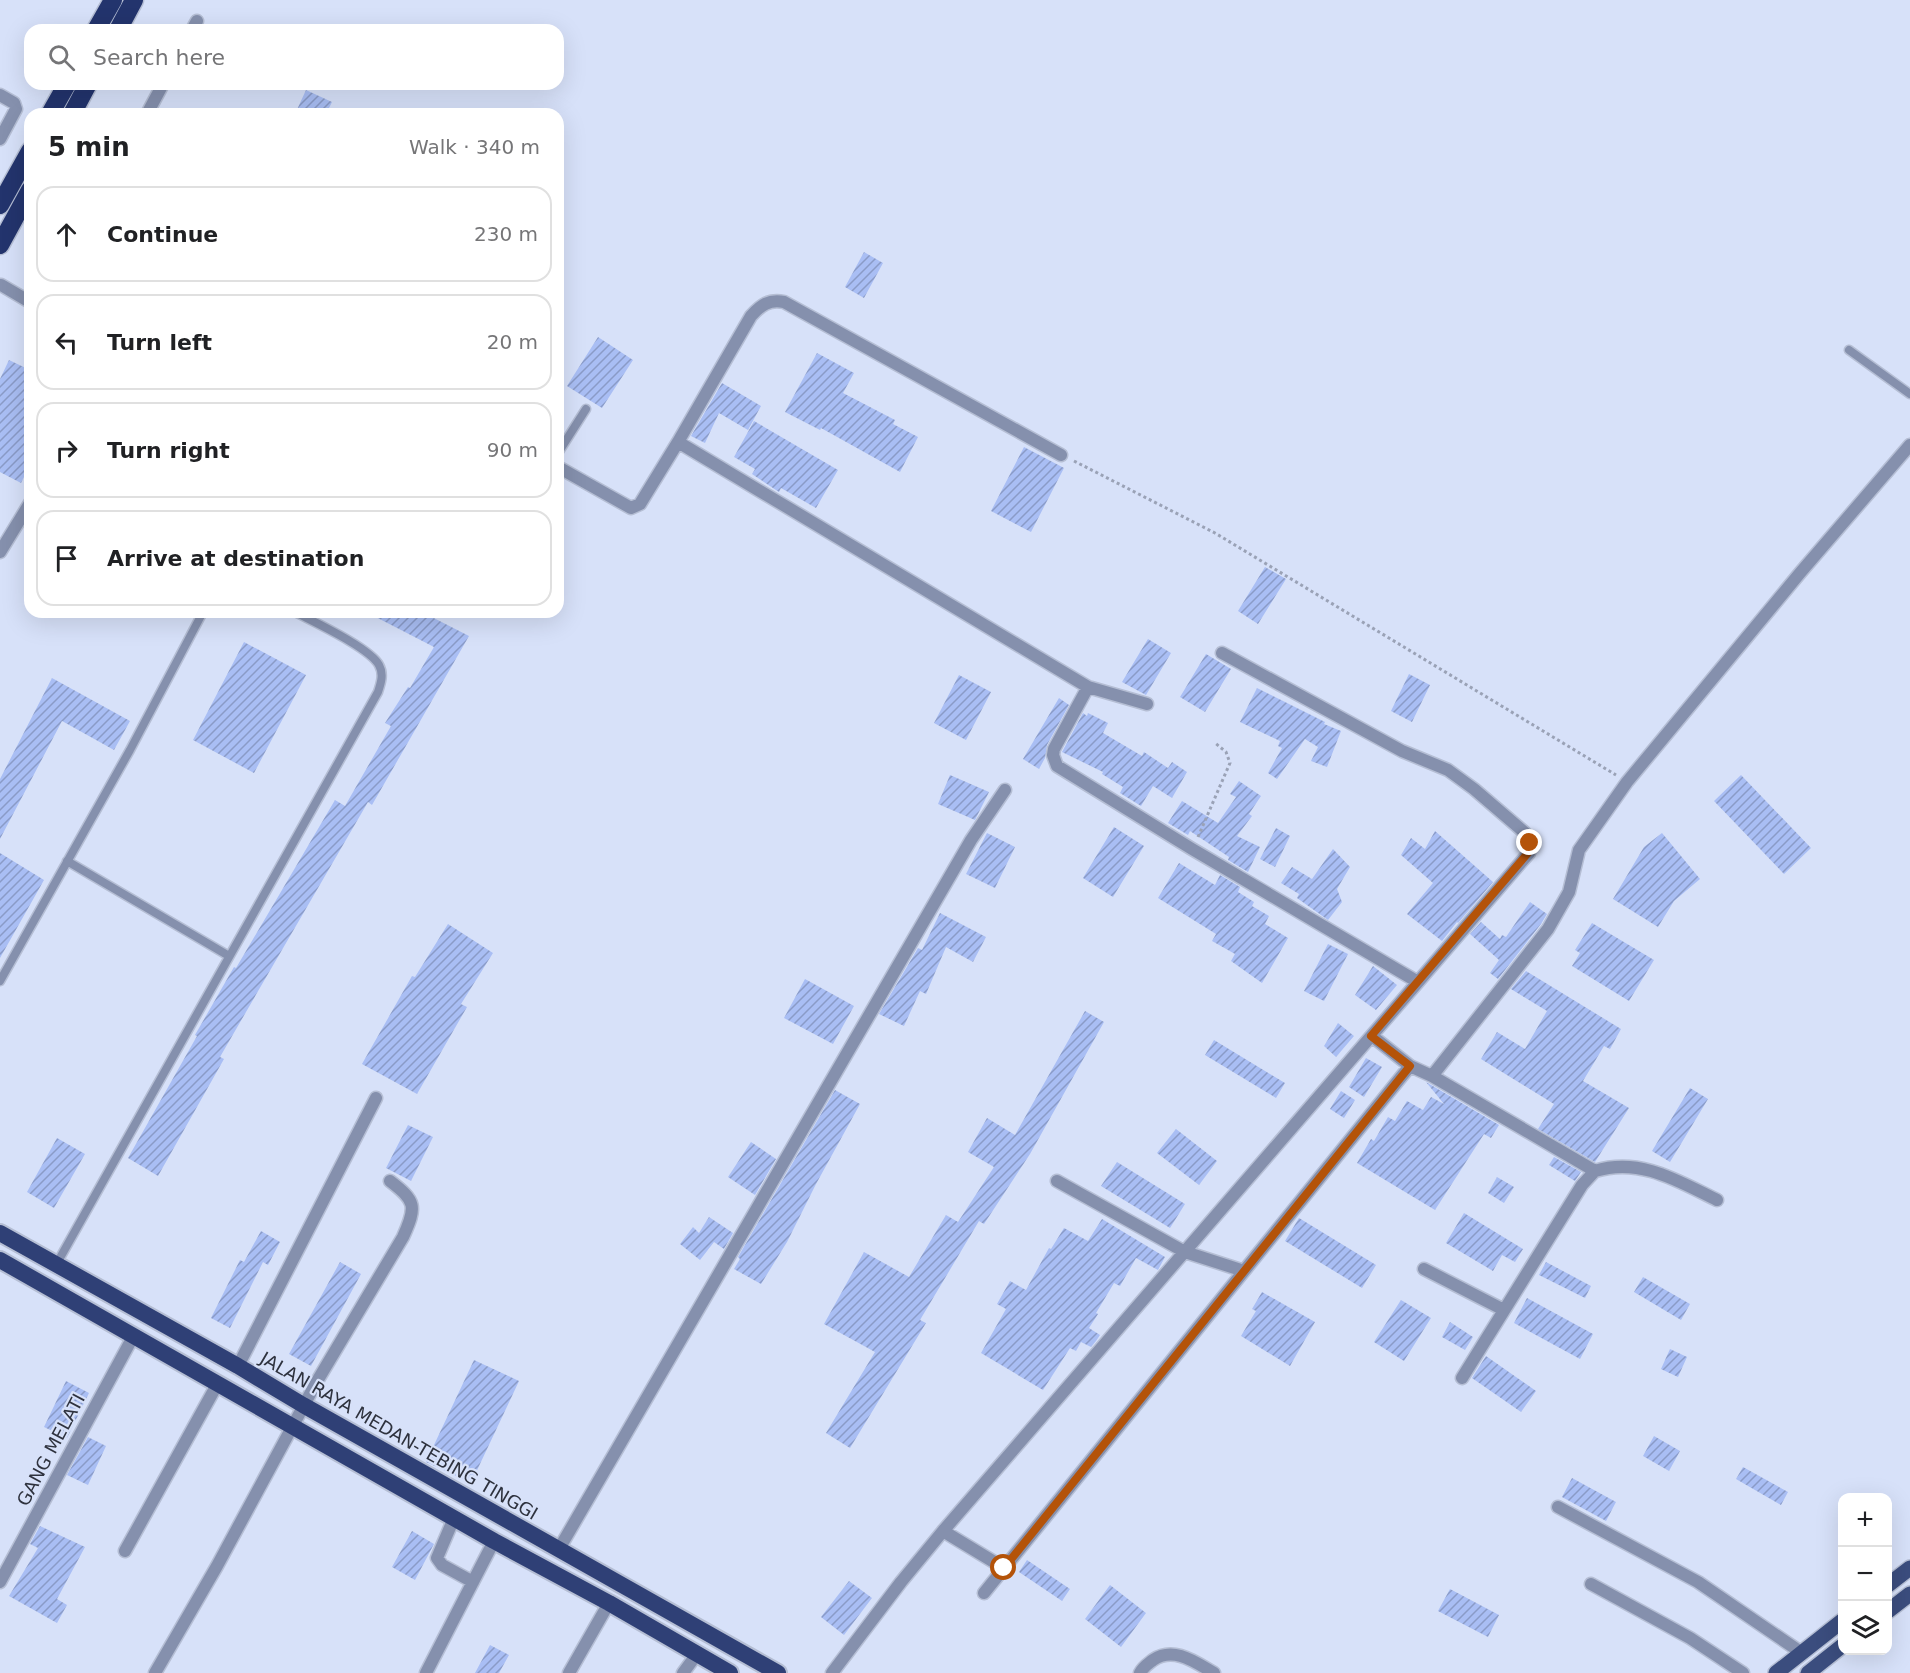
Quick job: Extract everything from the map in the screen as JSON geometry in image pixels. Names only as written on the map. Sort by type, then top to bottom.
[{"type":"highway","points":[[99,24],[113,0]]},
{"type":"highway","points":[[121,24],[134,0]]},
{"type":"highway","points":[[53,108],[64,90]]},
{"type":"highway","points":[[75,108],[85,90]]},
{"type":"highway","points":[[0,205],[24,162]]},
{"type":"highway","points":[[0,244],[24,201]]},
{"type":"highway","name":"JALAN RAYA MEDAN-TEBING TINGGI","points":[[0,1233],[778,1673]]},
{"type":"highway","points":[[0,1260],[730,1673]]},
{"type":"highway","points":[[67,1298],[77,1277]]},
{"type":"highway","points":[[587,1592],[598,1571]]},
{"type":"main road","points":[[1892,1581],[1910,1568]]},
{"type":"main road","points":[[1892,1607],[1910,1594]]},
{"type":"main road","points":[[1776,1673],[1838,1624]]},
{"type":"main road","points":[[1808,1673],[1838,1649]]},
{"type":"street","points":[[150,108],[160,90]]},
{"type":"street","points":[[0,95],[14,103],[16,109],[0,139]]},
{"type":"street","points":[[1,285],[24,298]]},
{"type":"street","points":[[564,470],[631,508],[640,504],[751,316],[763,305],[777,300],[1061,455]]},
{"type":"street","points":[[678,442],[1088,687],[1146,704]]},
{"type":"street","points":[[1432,1076],[1548,928],[1569,892],[1579,850],[1628,782],[1800,573],[1910,446]]},
{"type":"street","points":[[0,552],[24,513]]},
{"type":"street","points":[[832,1673],[943,1531],[1528,853],[1529,839],[1524,832],[1448,770],[1402,751],[1222,653]]},
{"type":"street","points":[[1088,687],[1054,749],[1053,755],[1058,766],[1192,849],[1418,982]]},
{"type":"street","points":[[559,1550],[971,840],[1005,790]]},
{"type":"street","points":[[1371,1036],[1410,1066],[1432,1076],[1595,1172]]},
{"type":"street","points":[[984,1593],[1410,1066]]},
{"type":"street","points":[[238,1366],[376,1098]]},
{"type":"street","points":[[1462,1378],[1582,1185],[1595,1172],[1618,1166],[1651,1171],[1670,1177],[1717,1200]]},
{"type":"street","points":[[155,1673],[217,1566],[303,1405],[412,1218],[412,1203],[407,1194],[390,1181]]},
{"type":"street","points":[[1057,1181],[1185,1252],[1244,1271]]},
{"type":"street","points":[[1424,1269],[1504,1310]]},
{"type":"street","name":"GANG MELATI","points":[[0,1582],[134,1335]]},
{"type":"street","points":[[125,1551],[218,1383]]},
{"type":"street","points":[[1558,1507],[1698,1582],[1802,1653]]},
{"type":"street","points":[[454,1518],[437,1558],[442,1565],[473,1582]]},
{"type":"street","points":[[943,1531],[1004,1568]]},
{"type":"street","points":[[426,1673],[494,1541]]},
{"type":"street","points":[[1591,1584],[1690,1638],[1743,1673]]},
{"type":"street","points":[[569,1673],[609,1603]]},
{"type":"street","points":[[683,1673],[697,1654]]},
{"type":"street","points":[[1140,1673],[1143,1667],[1162,1654],[1183,1656],[1214,1673]]},
{"type":"lane","points":[[1849,350],[1910,394]]},
{"type":"lane","points":[[564,444],[586,409]]},
{"type":"lane","points":[[0,981],[130,750],[199,618]]},
{"type":"lane","points":[[56,1264],[378,692],[381,682],[379,664],[372,656],[306,618]]},
{"type":"lane","points":[[67,861],[229,956]]},
{"type":"path","points":[[1061,455],[1215,533],[1628,782]]},
{"type":"path","points":[[1192,849],[1230,763],[1226,752],[1214,742]]},
{"type":"building","points":[[306,90],[332,102],[329,108],[298,108]]},
{"type":"building","points":[[864,252],[883,263],[864,298],[845,287]]},
{"type":"building","points":[[598,337],[633,360],[602,408],[567,386]]},
{"type":"building","points":[[817,353],[854,373],[843,393],[895,420],[893,424],[918,437],[900,472],[821,428],[820,430],[785,412]]},
{"type":"building","points":[[9,360],[24,367],[24,477],[21,483],[0,472],[0,379]]},
{"type":"building","points":[[722,383],[761,406],[748,430],[719,413],[705,443],[691,436]]},
{"type":"building","points":[[754,421],[838,470],[816,508],[781,488],[779,492],[752,474],[755,469],[734,457]]},
{"type":"building","points":[[1024,447],[1064,468],[1031,532],[991,511]]},
{"type":"building","points":[[1265,567],[1286,579],[1258,624],[1238,611]]},
{"type":"building","points":[[378,618],[434,618],[469,636],[372,805],[368,802],[220,1057],[224,1059],[158,1176],[128,1158],[234,967],[236,968],[335,800],[345,806],[391,726],[385,723],[408,687],[410,688],[434,647]]},
{"type":"building","points":[[1148,639],[1171,653],[1146,695],[1122,682]]},
{"type":"building","points":[[244,642],[306,675],[254,773],[193,740]]},
{"type":"building","points":[[1206,654],[1231,669],[1205,712],[1180,697]]},
{"type":"building","points":[[1409,674],[1430,685],[1412,722],[1391,711]]},
{"type":"building","points":[[959,675],[991,692],[966,740],[934,723]]},
{"type":"building","points":[[52,678],[130,721],[114,750],[62,721],[0,839],[0,779]]},
{"type":"building","points":[[1257,688],[1341,731],[1327,767],[1311,761],[1318,747],[1305,739],[1277,779],[1268,773],[1282,748],[1278,746],[1280,741],[1240,722]]},
{"type":"building","points":[[1059,698],[1069,705],[1047,745],[1045,758],[1039,769],[1023,759]]},
{"type":"building","points":[[1083,713],[1087,716],[1088,713],[1108,723],[1103,733],[1142,756],[1144,752],[1168,768],[1172,762],[1187,772],[1172,798],[1153,786],[1141,806],[1120,793],[1123,787],[1102,774],[1103,772],[1062,752]]},
{"type":"building","points":[[950,775],[989,792],[975,820],[938,804]]},
{"type":"building","points":[[1741,775],[1811,848],[1784,874],[1714,801]]},
{"type":"building","points":[[1239,781],[1261,796],[1249,814],[1252,816],[1237,836],[1260,847],[1248,872],[1190,831],[1188,835],[1168,823],[1182,801],[1218,823],[1236,797],[1230,794]]},
{"type":"building","points":[[1114,827],[1144,846],[1113,897],[1083,878]]},
{"type":"building","points":[[1276,828],[1290,836],[1275,867],[1260,859]]},
{"type":"building","points":[[1435,831],[1493,882],[1442,941],[1407,914],[1433,883],[1401,855],[1411,838],[1425,849]]},
{"type":"building","points":[[987,833],[1015,847],[995,888],[966,874]]},
{"type":"building","points":[[1662,833],[1700,879],[1674,901],[1658,927],[1613,899],[1644,847]]},
{"type":"building","points":[[1333,849],[1350,867],[1337,889],[1342,902],[1328,920],[1297,898],[1299,894],[1281,883],[1292,867],[1312,879]]},
{"type":"building","points":[[0,853],[44,880],[0,958]]},
{"type":"building","points":[[1179,863],[1215,885],[1220,875],[1240,887],[1238,892],[1254,902],[1252,906],[1269,916],[1265,924],[1288,938],[1262,983],[1231,961],[1235,954],[1212,941],[1216,934],[1158,898]]},
{"type":"building","points":[[1530,902],[1547,914],[1498,979],[1490,973],[1499,960],[1470,934],[1481,922],[1500,939],[1502,935],[1506,937]]},
{"type":"building","points":[[940,913],[986,937],[973,962],[946,947],[926,994],[920,991],[904,1026],[879,1014],[918,948],[922,950]]},
{"type":"building","points":[[1592,923],[1654,960],[1629,1001],[1572,966],[1580,953],[1575,950]]},
{"type":"building","points":[[448,924],[493,953],[461,1004],[467,1007],[417,1094],[362,1064],[412,976],[415,977]]},
{"type":"building","points":[[1328,944],[1348,954],[1324,1001],[1304,991]]},
{"type":"building","points":[[1373,966],[1397,985],[1376,1010],[1355,995]]},
{"type":"building","points":[[1526,971],[1621,1029],[1610,1049],[1604,1046],[1583,1081],[1629,1108],[1595,1162],[1538,1129],[1554,1104],[1481,1059],[1497,1032],[1525,1049],[1547,1011],[1511,989]]},
{"type":"building","points":[[805,979],[854,1006],[833,1044],[784,1018]]},
{"type":"building","points":[[1085,1011],[1104,1022],[1030,1154],[984,1224],[979,1221],[920,1320],[926,1323],[850,1448],[826,1433],[875,1352],[824,1324],[864,1252],[909,1277],[946,1215],[958,1222],[994,1167],[968,1152],[987,1118],[1015,1135]]},
{"type":"building","points":[[1338,1023],[1354,1036],[1336,1057],[1324,1046]]},
{"type":"building","points":[[1214,1040],[1285,1083],[1276,1098],[1205,1055]]},
{"type":"building","points":[[1366,1058],[1382,1067],[1364,1097],[1349,1087]]},
{"type":"building","points":[[1426,1082],[1499,1125],[1491,1138],[1484,1134],[1435,1210],[1357,1163],[1371,1139],[1374,1141],[1388,1117],[1395,1121],[1407,1101],[1423,1110],[1431,1097],[1444,1104]]},
{"type":"building","points":[[1690,1088],[1708,1099],[1670,1162],[1652,1151]]},
{"type":"building","points":[[835,1090],[860,1104],[787,1242],[761,1284],[734,1269],[740,1259],[738,1257]]},
{"type":"building","points":[[1341,1091],[1355,1100],[1344,1118],[1330,1109]]},
{"type":"building","points":[[408,1125],[433,1137],[411,1181],[386,1168]]},
{"type":"building","points":[[1176,1129],[1217,1161],[1199,1185],[1157,1153]]},
{"type":"building","points":[[57,1138],[85,1154],[54,1208],[27,1192]]},
{"type":"building","points":[[751,1142],[776,1159],[755,1195],[728,1177]]},
{"type":"building","points":[[1554,1157],[1581,1172],[1575,1181],[1549,1165]]},
{"type":"building","points":[[1117,1162],[1185,1204],[1170,1228],[1101,1186]]},
{"type":"building","points":[[1497,1177],[1514,1187],[1504,1203],[1488,1193]]},
{"type":"building","points":[[1464,1213],[1523,1249],[1515,1262],[1502,1255],[1493,1271],[1446,1243]]},
{"type":"building","points":[[709,1217],[733,1233],[724,1249],[714,1242],[700,1260],[680,1244],[693,1227],[699,1233]]},
{"type":"building","points":[[1299,1218],[1376,1265],[1362,1288],[1285,1241]]},
{"type":"building","points":[[1102,1219],[1165,1257],[1158,1270],[1136,1258],[1120,1286],[1114,1283],[1096,1313],[1098,1314],[1089,1328],[1100,1335],[1096,1341],[1091,1347],[1081,1342],[1076,1351],[1070,1348],[1043,1390],[981,1353],[1006,1309],[997,1304],[1010,1281],[1026,1290],[1049,1248],[1051,1249],[1064,1228],[1088,1241]]},
{"type":"building","points":[[261,1231],[280,1242],[268,1265],[263,1262],[230,1328],[211,1318],[240,1260],[244,1262]]},
{"type":"building","points":[[340,1262],[361,1274],[311,1366],[289,1354]]},
{"type":"building","points":[[1546,1262],[1591,1286],[1585,1298],[1539,1275]]},
{"type":"building","points":[[1643,1277],[1690,1304],[1681,1320],[1634,1292]]},
{"type":"building","points":[[1262,1292],[1315,1322],[1290,1366],[1241,1336],[1256,1311],[1252,1309]]},
{"type":"building","points":[[1527,1298],[1593,1334],[1580,1359],[1514,1323]]},
{"type":"building","points":[[1401,1300],[1431,1318],[1404,1361],[1374,1342]]},
{"type":"building","points":[[1450,1322],[1473,1337],[1465,1350],[1442,1337]]},
{"type":"building","points":[[1670,1349],[1687,1357],[1678,1377],[1661,1369]]},
{"type":"building","points":[[1486,1356],[1536,1391],[1521,1412],[1472,1378]]},
{"type":"building","points":[[474,1360],[519,1381],[471,1483],[426,1462]]},
{"type":"building","points":[[66,1381],[89,1393],[67,1438],[44,1427]]},
{"type":"building","points":[[1654,1436],[1680,1451],[1669,1471],[1643,1456]]},
{"type":"building","points":[[88,1437],[106,1446],[88,1485],[67,1475]]},
{"type":"building","points":[[1743,1467],[1788,1492],[1781,1505],[1736,1479]]},
{"type":"building","points":[[1572,1478],[1616,1502],[1606,1521],[1562,1497]]},
{"type":"building","points":[[40,1526],[85,1547],[57,1599],[67,1605],[57,1623],[9,1596],[38,1548],[30,1544]]},
{"type":"building","points":[[412,1531],[434,1544],[415,1580],[392,1567]]},
{"type":"building","points":[[1027,1560],[1070,1589],[1062,1601],[1019,1572]]},
{"type":"building","points":[[849,1581],[872,1598],[844,1635],[821,1617]]},
{"type":"building","points":[[1110,1585],[1146,1613],[1121,1647],[1085,1619]]},
{"type":"building","points":[[1450,1589],[1499,1615],[1488,1637],[1438,1611]]},
{"type":"building","points":[[490,1645],[509,1655],[499,1673],[475,1673]]},
{"type":"route","points":[[1004,1568],[1410,1066],[1371,1036],[1528,853],[1530,843]]}]
